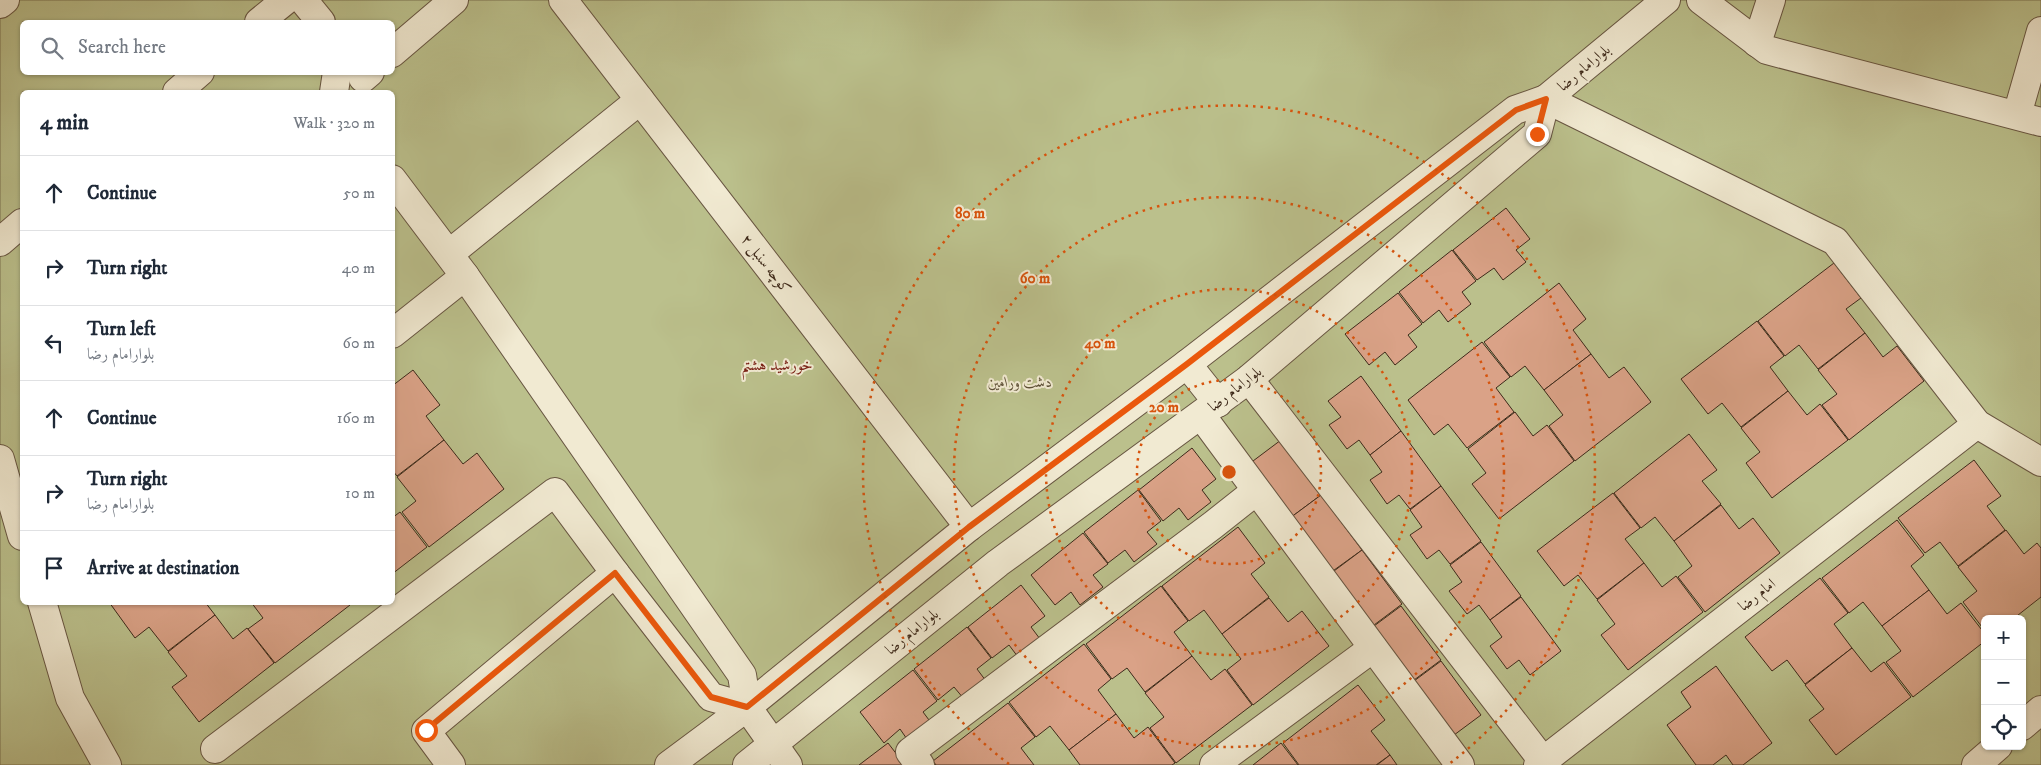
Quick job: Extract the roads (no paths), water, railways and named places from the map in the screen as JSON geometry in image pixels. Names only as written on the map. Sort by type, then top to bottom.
[{"type":"street","points":[[0,4],[5,0]]},
{"type":"street","points":[[261,20],[286,0]]},
{"type":"street","points":[[303,0],[318,20]]},
{"type":"street","points":[[395,50],[454,0]]},
{"type":"street","name":"کوچه سنبل ۲","points":[[563,0],[969,527]]},
{"type":"street","name":"بلوارامام رضا","points":[[747,765],[780,755],[998,563],[1249,379],[1537,134],[1546,99],[1666,0]]},
{"type":"street","points":[[1701,0],[1767,50],[2029,119],[2041,31]]},
{"type":"street","points":[[1758,43],[1770,0]]},
{"type":"street","points":[[179,90],[197,75]]},
{"type":"street","points":[[337,90],[356,75]]},
{"type":"street","points":[[669,765],[747,707],[969,527],[1187,364],[1516,110],[1546,99],[1835,241],[1977,424],[2041,462]]},
{"type":"street","points":[[449,254],[640,100]]},
{"type":"street","points":[[395,183],[465,276],[742,675],[747,707],[780,755]]},
{"type":"street","points":[[0,242],[20,225]]},
{"type":"street","points":[[395,332],[465,276]]},
{"type":"street","points":[[1187,364],[1209,409],[1256,491],[1460,765]]},
{"type":"street","points":[[1249,379],[1540,763]]},
{"type":"street","name":"امام رضا","points":[[1540,763],[1977,424]]},
{"type":"street","points":[[0,459],[20,529]]},
{"type":"street","points":[[920,765],[910,752],[1256,491]]},
{"type":"street","points":[[215,749],[556,492],[615,573],[711,697],[747,707]]},
{"type":"street","points":[[451,765],[426,730],[615,573]]},
{"type":"street","points":[[43,605],[70,698],[106,765]]},
{"type":"street","points":[[1214,765],[1373,648]]},
{"type":"street","points":[[2026,723],[2041,710]]},
{"type":"street","points":[[1976,765],[1993,750]]},
{"type":"district","name":"خورشید هشتم","points":[[777,365]]},
{"type":"park label","name":"دشت ورامین","points":[[1020,382]]}]
